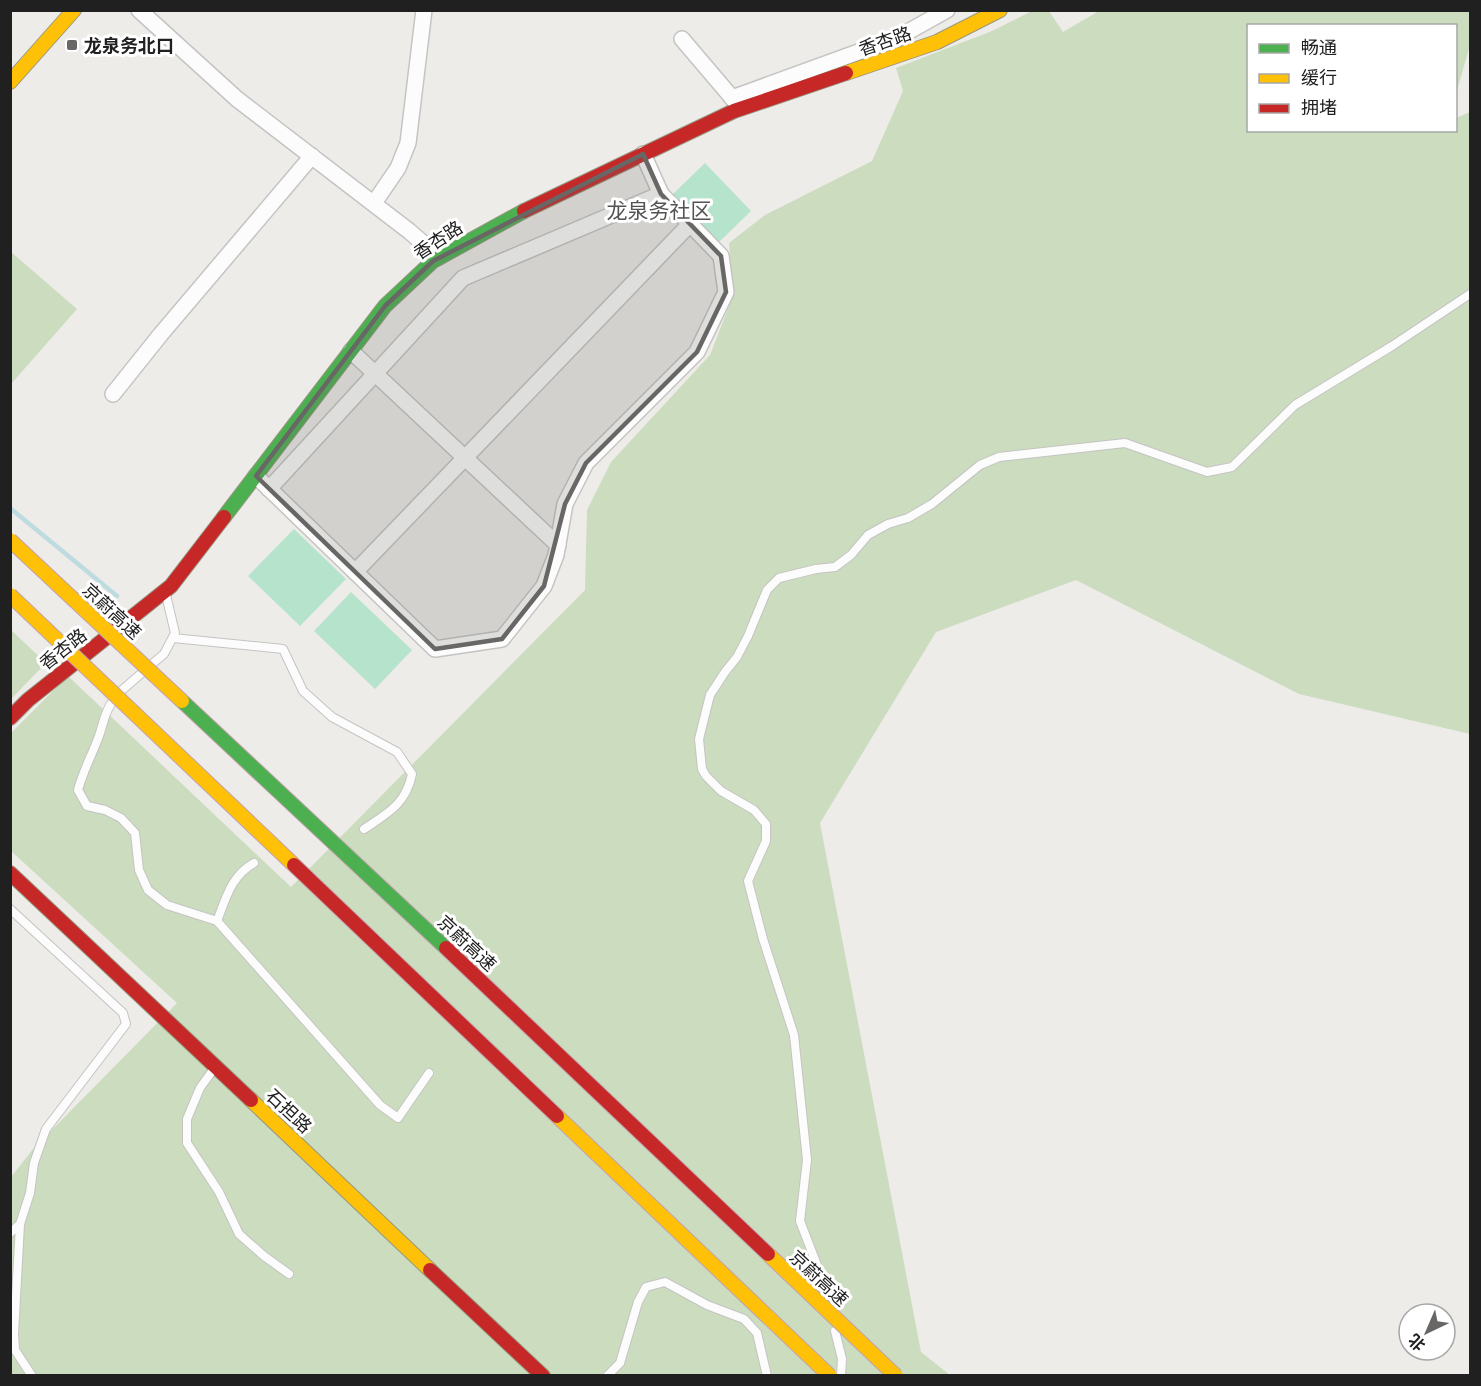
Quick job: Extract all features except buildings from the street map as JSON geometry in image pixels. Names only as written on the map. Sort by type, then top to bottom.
[{"type":"main road","points":[[10,82],[74,10]]},
{"type":"main road","name":"香杏路","points":[[10,718],[28,700],[171,586],[385,306],[433,261],[510,218],[643,154],[736,104],[937,42],[1000,10]]},
{"type":"main road","name":"京蔚高速","points":[[10,540],[500,999],[896,1376]]},
{"type":"main road","points":[[10,595],[831,1376]]},
{"type":"main road","name":"石担路","points":[[10,873],[543,1376]]},
{"type":"street","points":[[139,10],[237,99],[374,203],[439,257]]},
{"type":"street","points":[[374,203],[398,168],[408,142],[424,10]]},
{"type":"street","points":[[682,39],[736,104],[897,38],[947,10]]},
{"type":"street","points":[[256,476],[435,649],[502,639],[544,586],[558,544],[565,504],[586,463],[698,352],[726,292],[721,256],[661,194],[643,154]]},
{"type":"street","points":[[113,394],[312,156]]},
{"type":"street","points":[[269,489],[463,278],[661,194]]},
{"type":"street","points":[[355,572],[690,224]]},
{"type":"street","points":[[351,351],[558,544]]},
{"type":"lane","points":[[841,1376],[842,1359],[820,1273],[800,1221],[807,1160],[794,1035],[747,881],[766,841],[766,824],[754,810],[721,791],[706,776],[702,769],[699,739],[710,695],[737,657],[767,590],[779,578],[835,567],[851,555],[868,535],[888,524],[908,518],[932,504],[980,465],[999,457],[1125,443],[1208,472],[1232,467],[1295,405],[1392,346],[1470,294]]},
{"type":"lane","points":[[165,591],[175,633],[173,638],[164,654],[126,685],[109,705],[78,790],[87,806],[105,810],[121,818],[135,833],[139,870],[148,890],[167,905],[217,921],[380,1106],[398,1118],[429,1073]]},
{"type":"lane","points":[[173,638],[283,648],[303,691],[332,717],[397,752],[412,774],[409,789],[395,808],[364,829]]},
{"type":"lane","points":[[217,921],[229,889],[241,870],[254,863]]},
{"type":"lane","points":[[10,909],[123,1013],[126,1024],[46,1129],[34,1163],[30,1193],[20,1224],[14,1334],[15,1350],[32,1376]]},
{"type":"lane","points":[[216,1066],[200,1088],[187,1119],[187,1143],[219,1192],[239,1234],[289,1274]]},
{"type":"lane","points":[[10,1233],[20,1224]]},
{"type":"lane","points":[[607,1376],[620,1363],[638,1302],[646,1287],[665,1282],[707,1305],[744,1319],[757,1333],[767,1376]]},
{"type":"highlighted area","points":[[643,154],[661,194],[721,256],[726,292],[697,352],[586,463],[565,504],[544,586],[502,639],[435,649],[256,476],[385,306],[433,261]]},
{"type":"green space","points":[[1032,11],[1049,11],[1063,32],[1099,11],[1470,11],[1470,45],[1457,90],[1457,24],[1247,24],[1247,132],[1457,132],[1457,118],[1470,112],[1470,734],[1299,694],[1076,580],[936,632],[820,823],[921,1352],[950,1375],[11,1376],[11,1177],[33,1149],[177,1003],[11,851],[11,733],[68,676],[291,887],[585,590],[587,510],[611,462],[710,355],[733,296],[729,243],[765,215],[872,161],[903,91],[896,68],[992,31]]},
{"type":"green space","points":[[705,163],[751,211],[719,242],[672,195]]},
{"type":"green space","points":[[11,252],[77,309],[11,384]]},
{"type":"green space","points":[[294,529],[346,579],[300,626],[248,576]]},
{"type":"green space","points":[[351,592],[412,650],[375,689],[314,631]]},
{"type":"green space","points":[[11,630],[46,663],[10,699]]},
{"type":"waterway","points":[[10,508],[117,596]]},
{"type":"traffic: fast","points":[[224,517],[385,306],[433,261],[524,211]]},
{"type":"traffic: fast","points":[[182,701],[446,948]]},
{"type":"traffic: slow","points":[[10,82],[74,10]]},
{"type":"traffic: slow","points":[[846,73],[937,42],[1000,10]]},
{"type":"traffic: slow","points":[[10,540],[182,701]]},
{"type":"traffic: slow","points":[[10,595],[294,865]]},
{"type":"traffic: slow","points":[[251,1100],[430,1270]]},
{"type":"traffic: slow","points":[[557,1116],[830,1376]]},
{"type":"traffic: slow","points":[[768,1254],[896,1376]]},
{"type":"traffic: jam","points":[[524,211],[734,111],[846,73]]},
{"type":"traffic: jam","points":[[10,718],[28,700],[171,586],[224,517]]},
{"type":"traffic: jam","points":[[294,865],[557,1116]]},
{"type":"traffic: jam","points":[[10,873],[251,1100]]},
{"type":"traffic: jam","points":[[446,948],[768,1254]]},
{"type":"traffic: jam","points":[[430,1270],[543,1376]]},
{"type":"place","name":"龙泉务北口","points":[[72,45]]},
{"type":"district","name":"龙泉务社区","points":[[659,210]]}]
